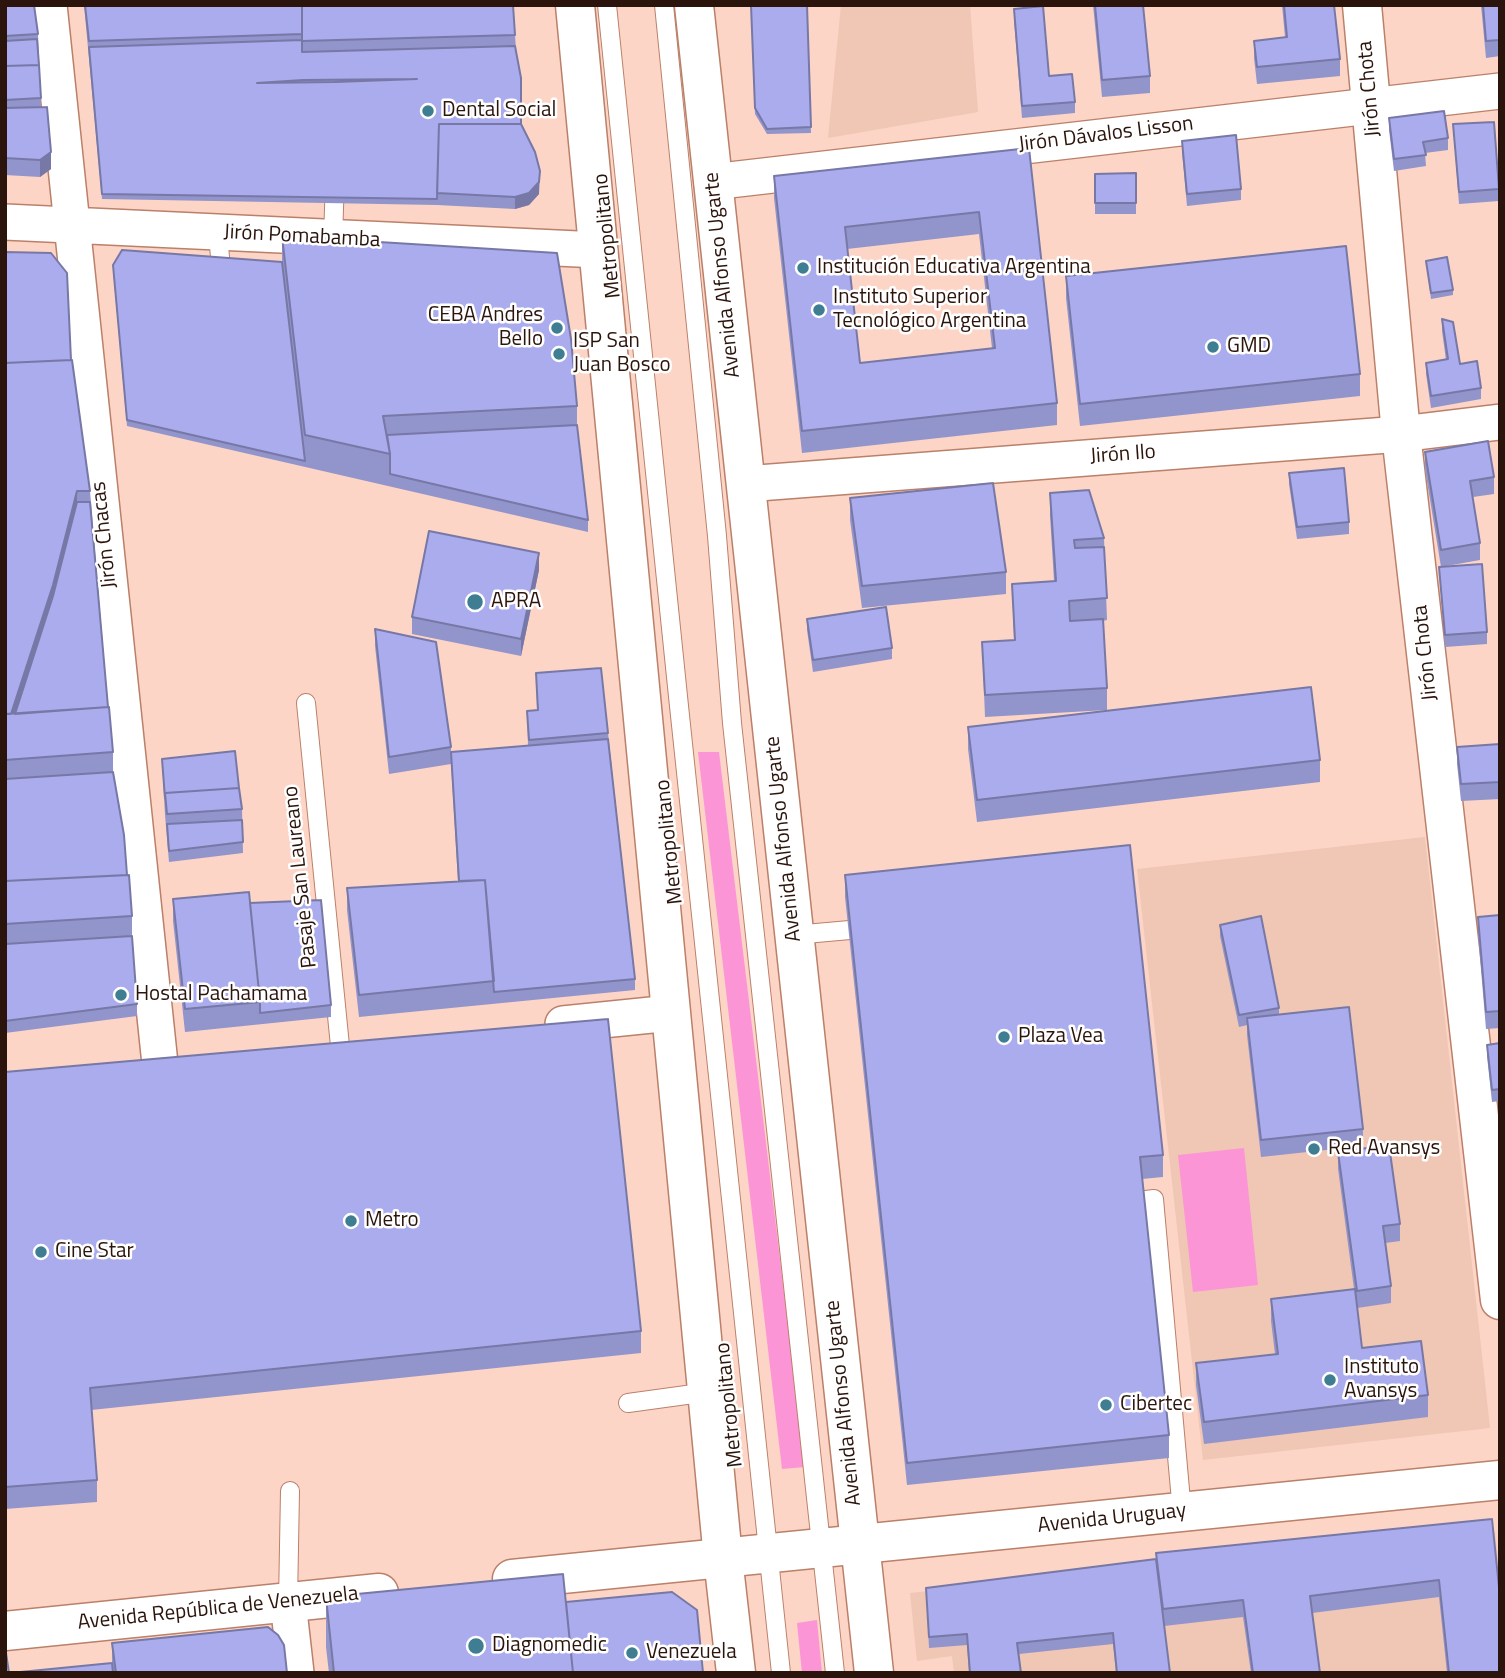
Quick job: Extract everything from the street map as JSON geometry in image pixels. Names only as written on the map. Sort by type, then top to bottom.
[{"type":"main road","points":[[575,5],[736,1673]]},
{"type":"main road","name":"Avenida Alfonso Ugarte","points":[[694,5],[874,1673]]},
{"type":"main road","name":"Jirón Chota","points":[[1362,5],[1401,434],[1500,1300]]},
{"type":"main road","name":"Avenida Uruguay","points":[[723,1558],[1500,1479]]},
{"type":"main road","points":[[480,1583],[723,1558]]},
{"type":"main road","name":"Avenida República de Venezuela","points":[[5,1631],[411,1590]]},
{"type":"street","name":"Jirón Chacas","points":[[49,5],[160,1064]]},
{"type":"street","name":"Jirón Dávalos Lisson","points":[[712,181],[1500,91]]},
{"type":"street","name":"Jirón Pomabamba","points":[[5,222],[598,250]]},
{"type":"street","name":"Jirón Ilo","points":[[746,484],[1401,434],[1500,422]]},
{"type":"street","points":[[533,1027],[671,1013]]},
{"type":"street","points":[[288,1602],[296,1673]]},
{"type":"lane","name":"Metropolitano","points":[[607,5],[781,1673]]},
{"type":"lane","points":[[664,5],[733,723],[835,1673]]},
{"type":"lane","points":[[333,239],[335,163]]},
{"type":"lane","points":[[218,233],[224,297]]},
{"type":"lane","name":"Pasaje San Laureano","points":[[306,703],[340,1046]]},
{"type":"lane","points":[[794,935],[894,926]]},
{"type":"lane","points":[[1103,1206],[1127,1195],[1154,1199],[1182,1512]]},
{"type":"lane","points":[[628,1403],[708,1392]]},
{"type":"lane","points":[[288,1602],[290,1491]]},
{"type":"shaded area","points":[[841,5],[970,5],[978,112],[828,138]]},
{"type":"shaded area","points":[[698,752],[719,752],[805,1467],[782,1469]]},
{"type":"shaded area","name":"Red Avansys","points":[[1425,837],[1490,1428],[1203,1460],[1137,869]]},
{"type":"shaded area","points":[[1244,1148],[1258,1285],[1193,1292],[1178,1155]]},
{"type":"shaded area","points":[[1495,1532],[1500,1579],[1500,1673],[954,1673],[952,1656],[917,1661],[910,1593]]},
{"type":"shaded area","points":[[817,1620],[822,1673],[802,1673],[797,1623]]},
{"type":"building","points":[[5,5],[34,5],[38,34],[5,36]]},
{"type":"building","points":[[85,5],[302,5],[302,34],[89,41]]},
{"type":"building","points":[[302,5],[513,5],[515,35],[302,41]]},
{"type":"building","points":[[751,5],[807,5],[811,127],[767,129],[755,108]]},
{"type":"building","points":[[1095,5],[1143,5],[1150,76],[1102,80]]},
{"type":"building","points":[[1284,5],[1334,5],[1340,59],[1257,67],[1254,41],[1287,37]]},
{"type":"building","points":[[1483,5],[1500,5],[1500,40],[1486,41]]},
{"type":"building","points":[[1043,6],[1049,76],[1072,74],[1075,102],[1022,106],[1014,9]]},
{"type":"building","points":[[37,39],[39,65],[5,66],[5,41]]},
{"type":"building","points":[[302,40],[302,52],[515,46],[521,78],[521,124],[439,124],[437,199],[102,194],[89,47]],"holes":[[[417,79],[335,82],[257,83]]]},
{"type":"building","points":[[39,65],[41,98],[5,100],[5,66]]},
{"type":"building","points":[[47,107],[51,152],[40,160],[5,158],[5,108]]},
{"type":"building","points":[[1444,111],[1448,138],[1423,142],[1426,155],[1394,159],[1389,118]]},
{"type":"building","points":[[1494,122],[1499,189],[1459,192],[1453,124]]},
{"type":"building","points":[[439,124],[521,124],[535,152],[540,171],[539,182],[529,193],[515,197],[437,193]]},
{"type":"building","points":[[1236,135],[1241,189],[1187,194],[1182,141]]},
{"type":"building","name":"Instituto Superior Tecnológico Argentina","points":[[1029,148],[1057,403],[802,431],[774,176]],"holes":[[[979,212],[995,348],[860,363],[845,227]]]},
{"type":"building","points":[[1136,173],[1136,203],[1095,203],[1095,174]]},
{"type":"building","points":[[282,236],[557,253],[571,339],[577,406],[383,416],[390,454],[305,435]]},
{"type":"building","name":"GMD","points":[[1346,246],[1360,374],[1080,404],[1066,276]]},
{"type":"building","points":[[122,250],[282,262],[305,461],[127,420],[113,265]]},
{"type":"building","points":[[5,252],[51,253],[67,273],[71,360],[5,363]]},
{"type":"building","points":[[1447,257],[1453,290],[1431,293],[1426,261]]},
{"type":"building","points":[[1442,319],[1453,322],[1460,364],[1477,361],[1481,388],[1431,396],[1426,363],[1448,359]]},
{"type":"building","points":[[72,360],[90,491],[77,491],[53,585],[11,714],[5,714],[5,363]]},
{"type":"building","points":[[577,425],[588,520],[390,474],[387,435]]},
{"type":"building","points":[[1488,441],[1494,477],[1470,481],[1480,543],[1441,550],[1425,452]]},
{"type":"building","points":[[1344,468],[1349,522],[1297,527],[1289,473]]},
{"type":"building","points":[[993,483],[1006,572],[862,586],[850,498]]},
{"type":"building","points":[[1089,490],[1104,538],[1074,540],[1075,548],[1104,547],[1107,598],[1069,601],[1070,621],[1103,619],[1107,688],[985,695],[982,642],[1015,640],[1012,584],[1056,581],[1050,493]]},
{"type":"building","points":[[77,502],[90,502],[108,707],[15,714],[53,596]]},
{"type":"building","name":"APRA","points":[[429,531],[539,553],[521,639],[412,617]]},
{"type":"building","points":[[1482,564],[1487,632],[1445,635],[1439,567]]},
{"type":"building","points":[[886,607],[892,648],[813,660],[807,619]]},
{"type":"building","points":[[375,629],[436,642],[451,747],[389,757]]},
{"type":"building","points":[[601,668],[608,733],[529,740],[527,711],[538,710],[536,673]]},
{"type":"building","points":[[1311,687],[1320,760],[977,800],[968,727]]},
{"type":"building","points":[[109,707],[113,752],[5,760],[5,714]]},
{"type":"building","points":[[608,739],[635,979],[494,992],[485,880],[459,881],[451,752]]},
{"type":"building","points":[[1500,744],[1500,782],[1461,784],[1457,747]]},
{"type":"building","points":[[235,751],[239,788],[165,793],[165,798],[162,759]]},
{"type":"building","points":[[113,772],[124,835],[127,875],[5,881],[5,779]]},
{"type":"building","points":[[239,788],[242,809],[167,814],[165,793]]},
{"type":"building","points":[[242,820],[243,842],[169,851],[167,824]]},
{"type":"building","name":"Plaza Vea","points":[[1130,845],[1163,1155],[1140,1157],[1169,1435],[907,1463],[845,875]]},
{"type":"building","points":[[129,875],[132,916],[5,924],[5,881]]},
{"type":"building","points":[[485,880],[494,981],[359,995],[347,888]]},
{"type":"building","points":[[249,892],[260,1002],[185,1009],[173,899]]},
{"type":"building","points":[[321,900],[331,1005],[260,1013],[250,903]]},
{"type":"building","points":[[1500,915],[1500,1011],[1486,1012],[1478,917]]},
{"type":"building","points":[[1261,916],[1279,1008],[1239,1015],[1220,925]]},
{"type":"building","points":[[132,936],[137,1004],[5,1021],[5,944]]},
{"type":"building","points":[[1349,1007],[1363,1129],[1261,1140],[1247,1018]]},
{"type":"building","name":"Metro","points":[[608,1019],[641,1331],[90,1388],[97,1480],[5,1487],[5,1072]]},
{"type":"building","points":[[1500,1043],[1500,1089],[1492,1090],[1487,1045]]},
{"type":"building","points":[[1389,1145],[1400,1224],[1383,1226],[1391,1286],[1357,1291],[1338,1152]]},
{"type":"building","name":"Instituto Avansys","points":[[1355,1289],[1362,1348],[1421,1341],[1428,1395],[1204,1422],[1196,1363],[1278,1354],[1271,1299]]},
{"type":"building","points":[[1492,1519],[1500,1597],[1500,1673],[1449,1673],[1439,1580],[1310,1596],[1320,1673],[1253,1673],[1243,1600],[1163,1609],[1156,1553]]},
{"type":"building","points":[[1156,1559],[1170,1673],[1117,1673],[1113,1633],[1017,1643],[1021,1673],[970,1673],[967,1634],[929,1637],[926,1588]]},
{"type":"building","points":[[563,1574],[573,1673],[334,1673],[326,1597]]},
{"type":"building","name":"Venezuela","points":[[672,1592],[697,1610],[703,1673],[573,1673],[566,1602]]},
{"type":"building","points":[[268,1627],[278,1635],[284,1645],[287,1673],[116,1673],[112,1643]]},
{"type":"building","points":[[6,1653],[9,1673],[5,1673]]},
{"type":"building","points":[[112,1663],[113,1673],[10,1673]]},
{"type":"place","name":"Dental Social","points":[[428,111]]},
{"type":"place","name":"Institución Educativa Argentina","points":[[803,268]]},
{"type":"place","name":"Instituto Superior Tecnológico Argentina","points":[[819,310]]},
{"type":"place","name":"CEBA Andres Bello","points":[[557,328]]},
{"type":"place","name":"GMD","points":[[1213,347]]},
{"type":"place","name":"ISP San Juan Bosco","points":[[559,354]]},
{"type":"place","name":"APRA","points":[[475,602]]},
{"type":"place","name":"Hostal Pachamama","points":[[121,995]]},
{"type":"place","name":"Plaza Vea","points":[[1004,1037]]},
{"type":"place","name":"Red Avansys","points":[[1314,1149]]},
{"type":"place","name":"Metro","points":[[351,1221]]},
{"type":"place","name":"Cine Star","points":[[41,1252]]},
{"type":"place","name":"Instituto Avansys","points":[[1330,1380]]},
{"type":"place","name":"Cibertec","points":[[1106,1405]]},
{"type":"place","name":"Diagnomedic","points":[[476,1646]]},
{"type":"place","name":"Venezuela","points":[[632,1653]]}]
